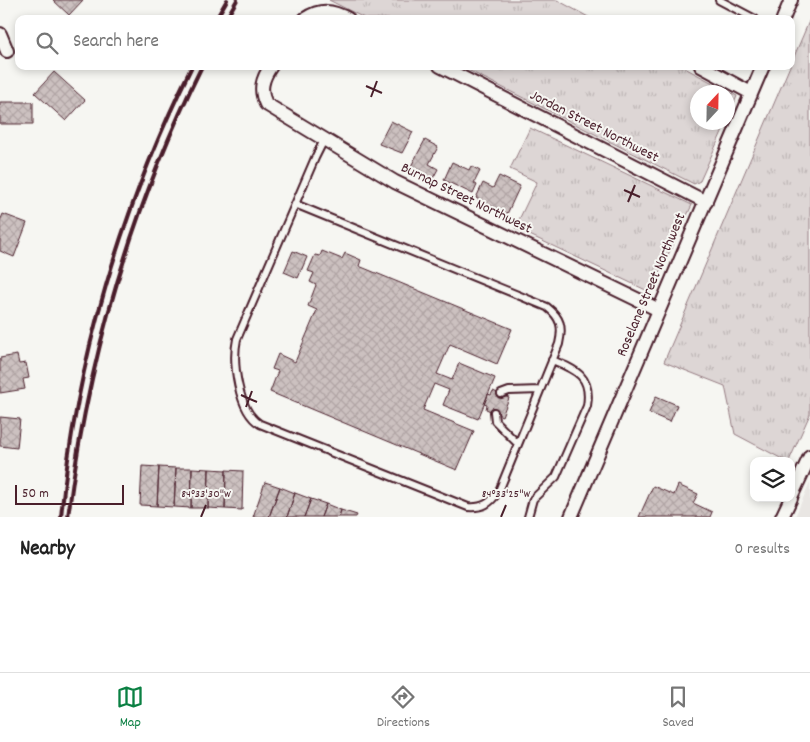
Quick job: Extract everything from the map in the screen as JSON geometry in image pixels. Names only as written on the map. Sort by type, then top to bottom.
[{"type":"street","points":[[785,15],[791,0]]},
{"type":"street","points":[[311,15],[316,12],[325,11],[336,15]]},
{"type":"street","points":[[0,34],[7,51]]},
{"type":"street","name":"Burnap Street Northwest","points":[[269,70],[262,84],[261,94],[266,104],[324,140],[395,182],[659,310]]},
{"type":"street","name":"Jordan Street Northwest","points":[[448,70],[706,202]]},
{"type":"street","points":[[708,70],[751,93]]},
{"type":"street","name":"Roselane Street Northwest","points":[[571,517],[761,70]]},
{"type":"street","points":[[795,489],[810,456]]},
{"type":"street","points":[[782,517],[789,502]]},
{"type":"lane","points":[[719,0],[747,15]]},
{"type":"lane","points":[[295,204],[547,307],[560,321],[562,332],[552,360],[499,491],[492,501],[480,508],[459,503],[253,419],[244,402],[234,350],[240,332],[295,204],[324,140]]},
{"type":"lane","points":[[528,517],[533,499],[556,477],[587,406],[589,395],[587,385],[582,376],[575,370],[552,360]]},
{"type":"lane","points":[[501,394],[509,391],[540,390]]},
{"type":"lane","points":[[494,412],[495,421],[518,444]]},
{"type":"shaded area","points":[[810,482],[810,517],[795,517]]},
{"type":"green space","points":[[329,0],[557,0],[585,15],[358,15]]},
{"type":"green space","points":[[810,19],[810,414],[791,457],[778,457],[735,434],[725,386],[664,362],[788,70],[795,70],[795,54]]},
{"type":"green space","points":[[468,70],[688,70],[716,85],[690,85],[690,130],[723,130],[700,181],[694,184]]},
{"type":"green space","points":[[530,128],[692,205],[650,292],[515,228],[537,182],[510,169]]},
{"type":"building","points":[[53,0],[83,0],[69,15]]},
{"type":"building","points":[[54,72],[85,100],[66,121],[35,93]]},
{"type":"building","points":[[0,102],[33,102],[33,124],[0,124]]},
{"type":"building","points":[[391,121],[413,132],[402,153],[379,144]]},
{"type":"building","points":[[425,140],[438,147],[429,164],[438,169],[432,180],[410,168]]},
{"type":"building","points":[[452,162],[469,170],[471,166],[480,171],[474,183],[477,185],[473,194],[444,180]]},
{"type":"building","points":[[499,176],[520,186],[507,214],[476,198],[483,183],[493,188]]},
{"type":"building","points":[[3,214],[27,223],[14,257],[0,251],[0,221]]},
{"type":"building","points":[[293,251],[307,257],[298,278],[284,272]]},
{"type":"building","points":[[322,251],[342,259],[345,253],[361,260],[359,266],[512,329],[497,364],[450,344],[437,374],[452,380],[459,363],[495,378],[478,419],[443,405],[449,390],[434,384],[423,410],[474,431],[457,470],[270,392],[278,371],[272,369],[278,354],[295,362],[317,310],[308,306],[316,285],[310,282],[314,273],[308,271],[315,255],[320,256]]},
{"type":"building","points":[[17,355],[19,364],[26,363],[29,378],[23,379],[25,389],[0,393],[0,358]]},
{"type":"building","points":[[493,391],[509,398],[502,416],[486,409],[487,405],[484,404],[488,394],[491,395]]},
{"type":"building","points":[[656,396],[677,405],[670,422],[649,413]]},
{"type":"building","points":[[0,417],[20,419],[17,448],[0,446]]},
{"type":"building","points":[[142,466],[159,467],[157,506],[140,505]]},
{"type":"building","points":[[159,467],[176,468],[174,507],[157,506]]},
{"type":"building","points":[[176,468],[192,468],[191,508],[174,507]]},
{"type":"building","points":[[192,468],[209,469],[208,508],[191,508]]},
{"type":"building","points":[[209,469],[226,470],[225,509],[208,508]]},
{"type":"building","points":[[226,470],[243,471],[242,510],[225,509]]},
{"type":"building","points":[[265,482],[280,487],[269,517],[253,517]]},
{"type":"building","points":[[678,485],[698,494],[693,503],[712,512],[710,517],[639,517],[653,486],[674,495]]},
{"type":"building","points":[[280,487],[295,493],[287,517],[269,517]]},
{"type":"building","points":[[295,493],[311,499],[304,517],[287,517]]},
{"type":"building","points":[[311,499],[326,504],[321,517],[304,517]]},
{"type":"building","points":[[326,504],[341,510],[339,517],[321,517]]},
{"type":"building","points":[[341,510],[357,515],[356,517],[339,517]]},
{"type":"railway","points":[[218,15],[227,0]]},
{"type":"railway","points":[[228,15],[237,0]]},
{"type":"railway","points":[[61,517],[78,401],[106,286],[144,174],[190,70]]},
{"type":"railway","points":[[68,517],[87,400],[100,342],[116,286],[154,175],[200,70]]}]
